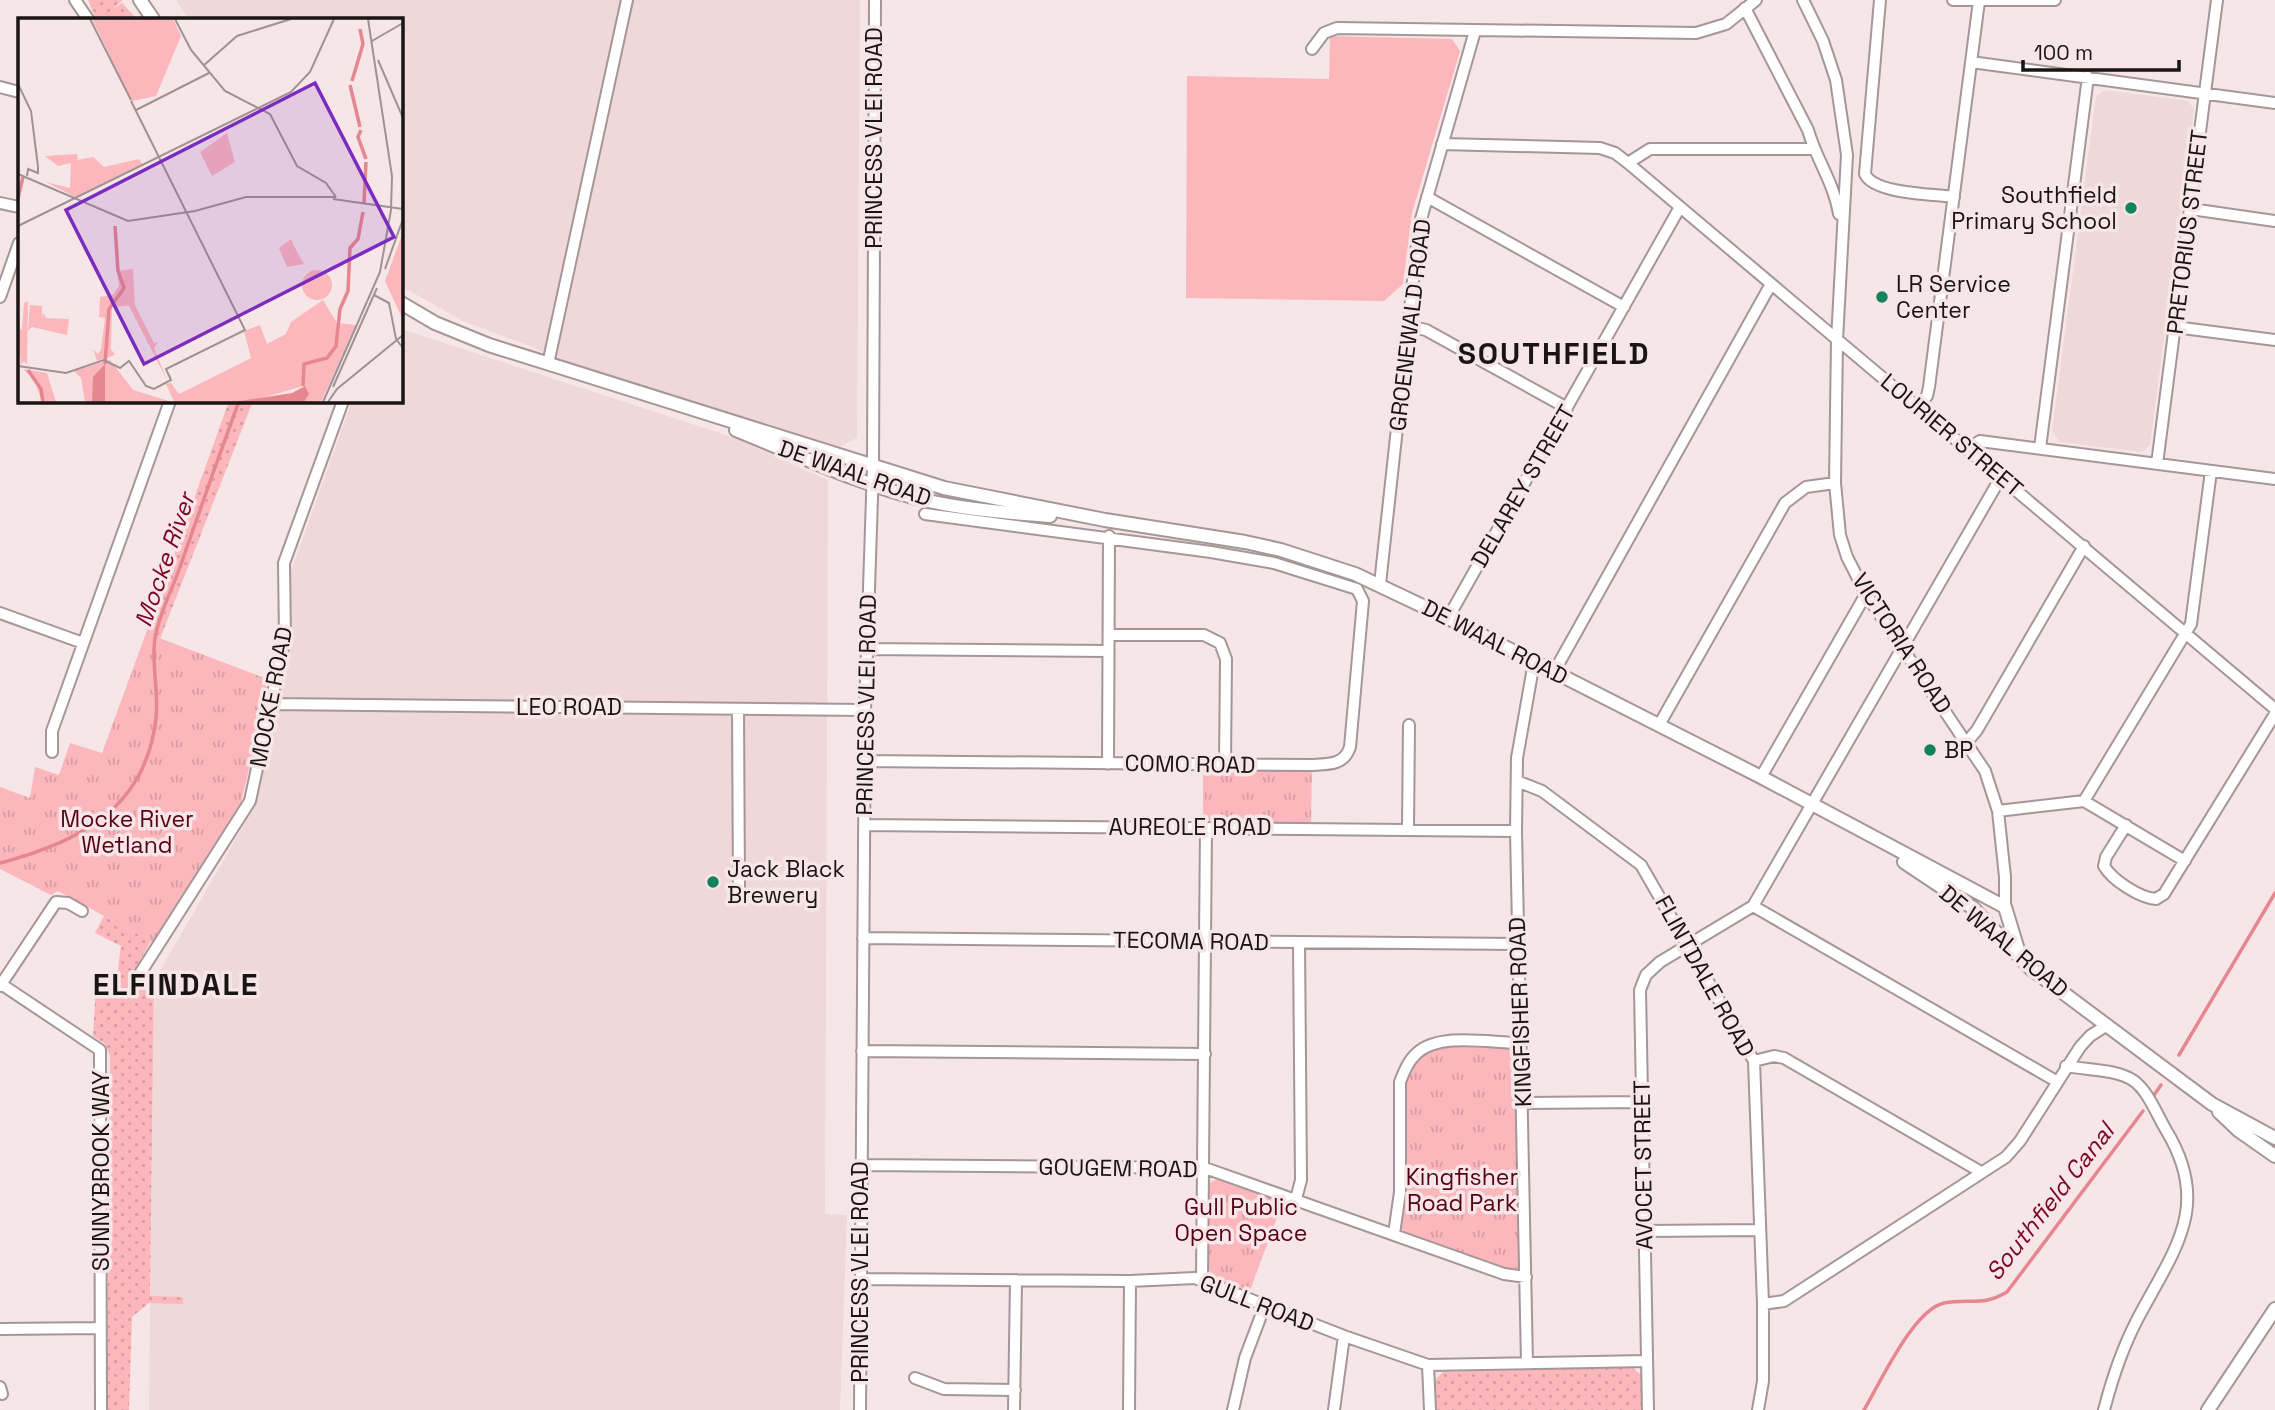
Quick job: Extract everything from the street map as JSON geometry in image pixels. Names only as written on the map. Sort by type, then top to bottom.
[{"type":"main road","points":[[140,0],[152,18]]},
{"type":"main road","name":"DE WAAL ROAD","points":[[402,304],[449,330],[694,411],[872,483],[963,508],[1105,520]]},
{"type":"main road","name":"DE WAAL ROAD","points":[[694,411],[711,414],[944,488],[1105,520],[1281,550],[1380,584],[1761,777],[2005,907]]},
{"type":"main road","name":"DE WAAL ROAD","points":[[1860,832],[1978,913],[2023,961],[2212,1104],[2238,1130],[2275,1156]]},
{"type":"main road","points":[[1978,913],[2005,907]]},
{"type":"main road","name":"VICTORIA ROAD","points":[[2005,907],[2023,961]]},
{"type":"main road","name":"DE WAAL ROAD","points":[[2212,1104],[2275,1138]]},
{"type":"main road","points":[[2208,1410],[2275,1309]]},
{"type":"street","points":[[75,0],[87,18]]},
{"type":"street","points":[[548,364],[627,0]]},
{"type":"street","name":"PRINCESS VLEI ROAD","points":[[860,1410],[864,761],[873,467],[875,0]]},
{"type":"street","points":[[1312,48],[1324,33],[1337,28],[1696,33],[1726,23],[1756,0]]},
{"type":"street","points":[[1880,0],[1864,162],[1868,180],[1887,188],[1954,197]]},
{"type":"street","points":[[1953,0],[2055,0]]},
{"type":"street","name":"PRETORIUS STREET","points":[[2157,464],[2217,0]]},
{"type":"street","points":[[1918,407],[1928,394],[1979,1]]},
{"type":"street","name":"VICTORIA ROAD","points":[[1806,5],[1830,61],[1842,108],[1847,155],[1837,340],[1835,483],[1840,535],[1847,557],[1866,594],[1985,771],[1998,811],[2005,877],[2005,907]]},
{"type":"street","name":"VICTORIA ROAD","points":[[1745,8],[1808,130],[1813,149],[1836,194],[1842,229]]},
{"type":"street","name":"GROENEWALD ROAD","points":[[1380,584],[1385,563],[1419,226],[1475,31]]},
{"type":"street","points":[[1971,62],[2275,103]]},
{"type":"street","points":[[2040,448],[2088,77]]},
{"type":"street","points":[[0,87],[18,92]]},
{"type":"street","name":"LOURIER STREET","points":[[1442,144],[1600,148],[1615,153],[2084,546],[2275,711]]},
{"type":"street","points":[[1628,163],[1650,149],[1813,149]]},
{"type":"street","points":[[1427,197],[1624,307]]},
{"type":"street","points":[[0,203],[18,207]]},
{"type":"street","name":"DELAREY STREET","points":[[1448,618],[1680,207]]},
{"type":"street","points":[[2191,209],[2275,220]]},
{"type":"street","points":[[0,297],[15,266],[18,249]]},
{"type":"street","points":[[1554,672],[1771,284]]},
{"type":"street","points":[[1408,326],[1434,334],[1567,408]]},
{"type":"street","points":[[2175,327],[2275,340]]},
{"type":"street","points":[[52,752],[52,731],[170,402]]},
{"type":"street","name":"MOCKE ROAD","points":[[141,972],[246,811],[272,704],[286,625],[284,563],[343,402]]},
{"type":"street","points":[[1968,449],[1978,441],[2275,479]]},
{"type":"street","points":[[2084,800],[2186,633],[2193,616],[2211,471]]},
{"type":"street","points":[[2001,477],[1754,906],[2056,1081]]},
{"type":"street","points":[[1659,725],[1785,503],[1806,487],[1835,483]]},
{"type":"street","points":[[925,514],[1109,536],[1108,764]]},
{"type":"street","name":"COMO ROAD","points":[[864,761],[1225,765],[1330,764],[1343,760],[1348,754],[1363,601],[1360,591],[1334,580],[1274,563],[1109,536]]},
{"type":"street","points":[[1967,741],[1977,730],[2084,546]]},
{"type":"street","points":[[1761,777],[1866,594]]},
{"type":"street","points":[[0,613],[83,643]]},
{"type":"street","points":[[1108,635],[1204,635],[1220,643],[1226,659],[1225,765]]},
{"type":"street","points":[[866,649],[1108,651]]},
{"type":"street","name":"KINGFISHER ROAD","points":[[1527,1363],[1516,831],[1521,732],[1534,662]]},
{"type":"street","name":"LEO ROAD","points":[[272,704],[865,710]]},
{"type":"street","points":[[738,710],[739,890]]},
{"type":"street","points":[[2126,825],[2106,857],[2105,866],[2110,875],[2146,898],[2156,900],[2164,894],[2185,861],[2275,711]]},
{"type":"street","points":[[1408,829],[1409,725]]},
{"type":"street","name":"FLINTDALE ROAD","points":[[1517,781],[1542,791],[1641,865],[1754,1061],[1763,1304],[1763,1381],[1758,1410]]},
{"type":"street","points":[[1998,811],[2084,800],[2185,861]]},
{"type":"street","name":"AUREOLE ROAD","points":[[864,825],[1516,831]]},
{"type":"street","points":[[1202,1279],[1206,828]]},
{"type":"street","points":[[1,985],[56,902],[68,903],[82,911]]},
{"type":"street","name":"AVOCET STREET","points":[[1647,1410],[1640,990],[1646,975],[1660,962],[1754,906]]},
{"type":"street","name":"TECOMA ROAD","points":[[863,938],[1518,944]]},
{"type":"street","points":[[1296,1199],[1301,1180],[1299,942]]},
{"type":"street","name":"SUNNYBROOK WAY","points":[[1,985],[100,1051],[100,1410]]},
{"type":"street","points":[[1763,1304],[1784,1301],[2014,1149],[2080,1047],[2090,1035],[2107,1025]]},
{"type":"street","points":[[1394,1234],[1400,1192],[1400,1082],[1407,1066],[1417,1053],[1444,1042],[1520,1043]]},
{"type":"street","points":[[862,1051],[1205,1054]]},
{"type":"street","points":[[1754,1061],[1784,1058],[1981,1172]]},
{"type":"street","points":[[2066,1066],[2115,1074],[2134,1081],[2175,1145],[2187,1181],[2188,1207],[2183,1234],[2125,1344],[2104,1410]]},
{"type":"street","points":[[1523,1103],[1641,1102]]},
{"type":"street","name":"GOUGEM ROAD","points":[[861,1164],[1205,1168],[1504,1274],[1526,1277]]},
{"type":"street","points":[[1645,1231],[1760,1230]]},
{"type":"street","name":"GULL ROAD","points":[[861,1279],[1202,1279],[1344,1336],[1428,1365],[1646,1360]]},
{"type":"street","points":[[1014,1410],[1016,1280]]},
{"type":"street","points":[[1129,1410],[1130,1281]]},
{"type":"street","points":[[1233,1410],[1242,1366],[1265,1305]]},
{"type":"street","points":[[0,1329],[100,1328]]},
{"type":"street","points":[[1334,1410],[1344,1336]]},
{"type":"street","points":[[1428,1365],[1430,1410]]},
{"type":"street","points":[[915,1378],[944,1389],[1015,1390]]},
{"type":"shaded area","points":[[176,0],[860,0],[857,438],[838,447],[565,364],[533,347],[463,321],[402,287],[402,18],[187,18]]},
{"type":"shaded area","name":"Southfield Primary School","points":[[2105,90],[2188,101],[2194,109],[2150,445],[2142,452],[2060,442],[2052,432],[2096,96]]},
{"type":"shaded area","points":[[402,329],[729,436],[828,480],[825,1214],[847,1215],[840,1410],[149,1410],[154,981],[253,809],[293,634],[290,574],[352,402],[402,402]]},
{"type":"green space","points":[[88,0],[123,0],[111,10],[122,3],[136,18],[96,18]]},
{"type":"green space","points":[[1330,36],[1452,39],[1460,51],[1412,213],[1403,284],[1384,301],[1186,298],[1187,76],[1329,79]]},
{"type":"green space","points":[[229,402],[253,402],[160,639],[146,633]]},
{"type":"green space","name":"Mocke River Wetland","points":[[146,633],[270,680],[240,807],[154,943],[58,891],[51,895],[0,869],[0,787],[30,798],[35,767],[59,775],[70,743],[102,753]]},
{"type":"green space","points":[[1203,769],[1312,769],[1311,824],[1203,823]]},
{"type":"green space","points":[[104,916],[151,941],[134,971],[154,981],[150,1296],[183,1297],[183,1304],[149,1303],[132,1317],[129,1410],[107,1410],[110,1056],[105,1044],[93,1036],[96,984],[103,985],[117,977],[121,946],[95,933]]},
{"type":"green space","name":"Kingfisher Road Park","points":[[1520,1043],[1526,1277],[1394,1234],[1400,1082],[1407,1066],[1429,1046]]},
{"type":"green space","name":"Gull Public Open Space","points":[[1220,1178],[1284,1199],[1249,1293],[1217,1280],[1208,1269],[1208,1188],[1211,1182]]},
{"type":"green space","points":[[1632,1367],[1643,1377],[1644,1410],[1433,1410],[1433,1382],[1443,1372]]},
{"type":"waterway","name":"Mocke River","points":[[0,863],[57,844],[82,832],[123,798],[139,776],[150,749],[156,718],[154,657],[157,629],[239,402]]},
{"type":"waterway","name":"Southfield Canal","points":[[2179,1055],[2275,893]]},
{"type":"waterway","name":"Southfield Canal","points":[[2152,1098],[2161,1085]]},
{"type":"waterway","name":"Southfield Canal","points":[[1864,1410],[1898,1349],[1932,1308],[1944,1303],[1983,1301],[2007,1292],[2143,1111]]},
{"type":"place","name":"Southfield Primary School","points":[[2131,208]]},
{"type":"place","name":"LR Service Center","points":[[1882,297]]},
{"type":"place","name":"BP","points":[[1930,750]]},
{"type":"place","name":"Jack Black Brewery","points":[[713,882]]},
{"type":"district","name":"SOUTHFIELD","points":[[1554,354]]},
{"type":"district","name":"ELFINDALE","points":[[176,985]]}]
